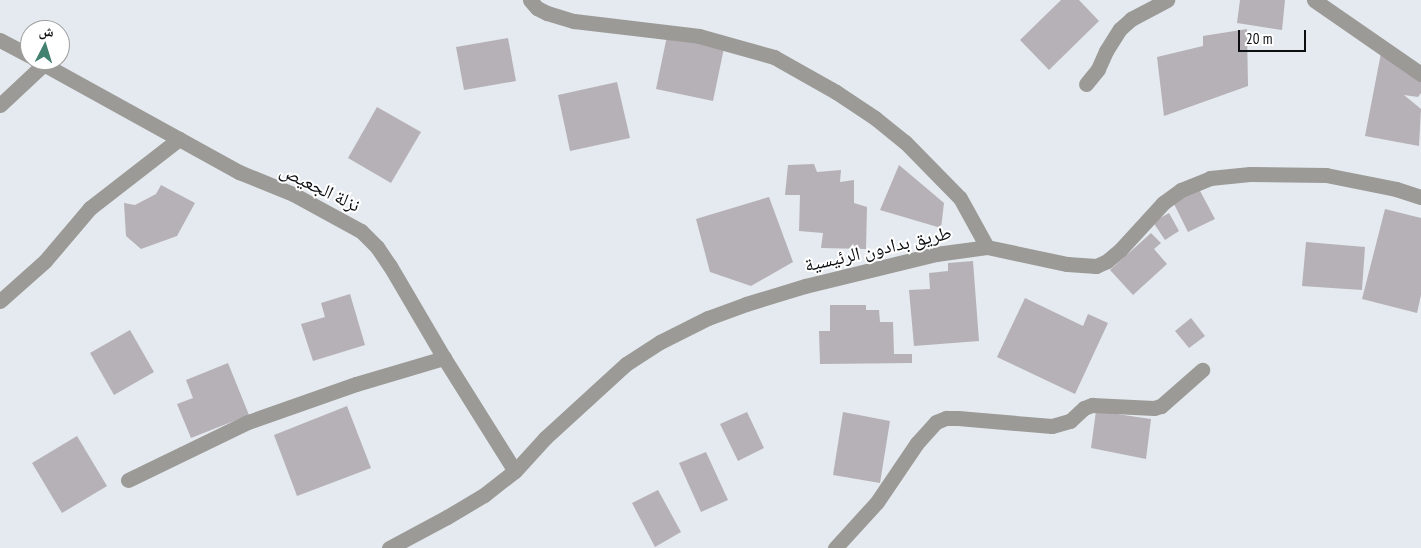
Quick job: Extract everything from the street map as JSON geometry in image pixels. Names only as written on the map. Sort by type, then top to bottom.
[{"type":"street","points":[[530,0],[537,8],[547,13],[574,20],[699,36],[774,57],[836,92],[875,118],[905,142],[960,198],[986,247]]},
{"type":"street","points":[[1086,84],[1098,69],[1106,51],[1120,29],[1131,19],[1167,0]]},
{"type":"street","points":[[1314,0],[1421,74]]},
{"type":"street","points":[[0,40],[20,51]]},
{"type":"street","points":[[0,105],[33,70]]},
{"type":"street","name":"نزلة الجعيص","points":[[54,70],[239,172],[293,194],[361,231],[390,266],[444,358],[515,471]]},
{"type":"street","points":[[0,301],[45,260],[90,208],[179,139]]},
{"type":"street","name":"طريق بدادون الرئيسية","points":[[388,548],[462,508],[515,471],[545,438],[626,364],[660,342],[708,318],[805,286],[936,254],[986,247],[1067,264],[1096,266],[1120,250],[1153,213],[1182,190],[1210,178],[1243,174],[1326,175],[1396,189],[1421,197]]},
{"type":"street","points":[[128,480],[248,422],[356,384],[444,358]]},
{"type":"street","points":[[834,548],[877,502],[917,444],[936,422],[946,418],[958,418],[1052,426],[1070,421],[1084,408],[1092,405],[1154,408],[1161,406],[1202,370]]},
{"type":"building","points":[[1061,0],[1079,0],[1099,21],[1049,70],[1020,40]]},
{"type":"building","points":[[1240,0],[1285,0],[1282,30],[1237,23]]},
{"type":"building","points":[[1247,29],[1248,86],[1164,116],[1157,57],[1203,46],[1203,36]]},
{"type":"building","points":[[667,36],[724,48],[713,101],[656,89]]},
{"type":"building","points":[[508,38],[516,81],[464,90],[456,47]]},
{"type":"building","points":[[1381,53],[1421,80],[1421,93],[1418,97],[1404,95],[1421,109],[1419,146],[1365,136]]},
{"type":"building","points":[[617,82],[630,138],[570,151],[558,95]]},
{"type":"building","points":[[377,107],[421,132],[391,183],[348,158]]},
{"type":"building","points":[[814,164],[817,172],[841,170],[840,182],[854,180],[854,203],[867,207],[866,249],[821,248],[823,233],[799,231],[800,195],[785,195],[788,165]]},
{"type":"building","points":[[899,165],[944,203],[941,228],[880,210]]},
{"type":"building","points":[[161,185],[195,203],[177,236],[141,249],[126,236],[124,203],[135,205],[156,194]]},
{"type":"building","points":[[1199,189],[1215,219],[1188,232],[1173,202]]},
{"type":"building","points":[[769,197],[793,262],[751,286],[710,272],[696,219]]},
{"type":"building","points":[[1385,209],[1421,218],[1421,295],[1417,313],[1362,299]]},
{"type":"building","points":[[1169,213],[1179,231],[1165,240],[1153,222]]},
{"type":"building","points":[[1151,233],[1161,243],[1154,249],[1167,264],[1133,295],[1110,270]]},
{"type":"building","points":[[1306,242],[1365,247],[1362,290],[1302,286]]},
{"type":"building","points":[[973,261],[979,341],[914,346],[909,290],[930,289],[929,273],[948,271],[948,263]]},
{"type":"building","points":[[350,294],[365,345],[313,361],[301,324],[325,317],[321,303]]},
{"type":"building","points":[[1025,298],[1083,326],[1088,314],[1108,323],[1075,394],[997,357]]},
{"type":"building","points":[[830,305],[866,305],[866,310],[879,310],[880,322],[893,322],[894,354],[912,354],[912,363],[820,364],[819,331],[830,331]]},
{"type":"building","points":[[1191,318],[1205,336],[1189,348],[1175,331]]},
{"type":"building","points":[[130,330],[154,372],[114,395],[90,353]]},
{"type":"building","points":[[228,363],[249,415],[191,438],[177,404],[193,398],[186,380]]},
{"type":"building","points":[[347,406],[371,468],[297,496],[274,435]]},
{"type":"building","points":[[1096,411],[1151,419],[1146,459],[1091,448]]},
{"type":"building","points":[[747,412],[764,448],[738,461],[720,424]]},
{"type":"building","points":[[843,412],[890,421],[880,483],[833,475]]},
{"type":"building","points":[[77,436],[107,486],[62,513],[32,463]]},
{"type":"building","points":[[706,452],[728,500],[701,512],[679,463]]},
{"type":"building","points":[[658,490],[681,532],[655,547],[632,503]]}]
